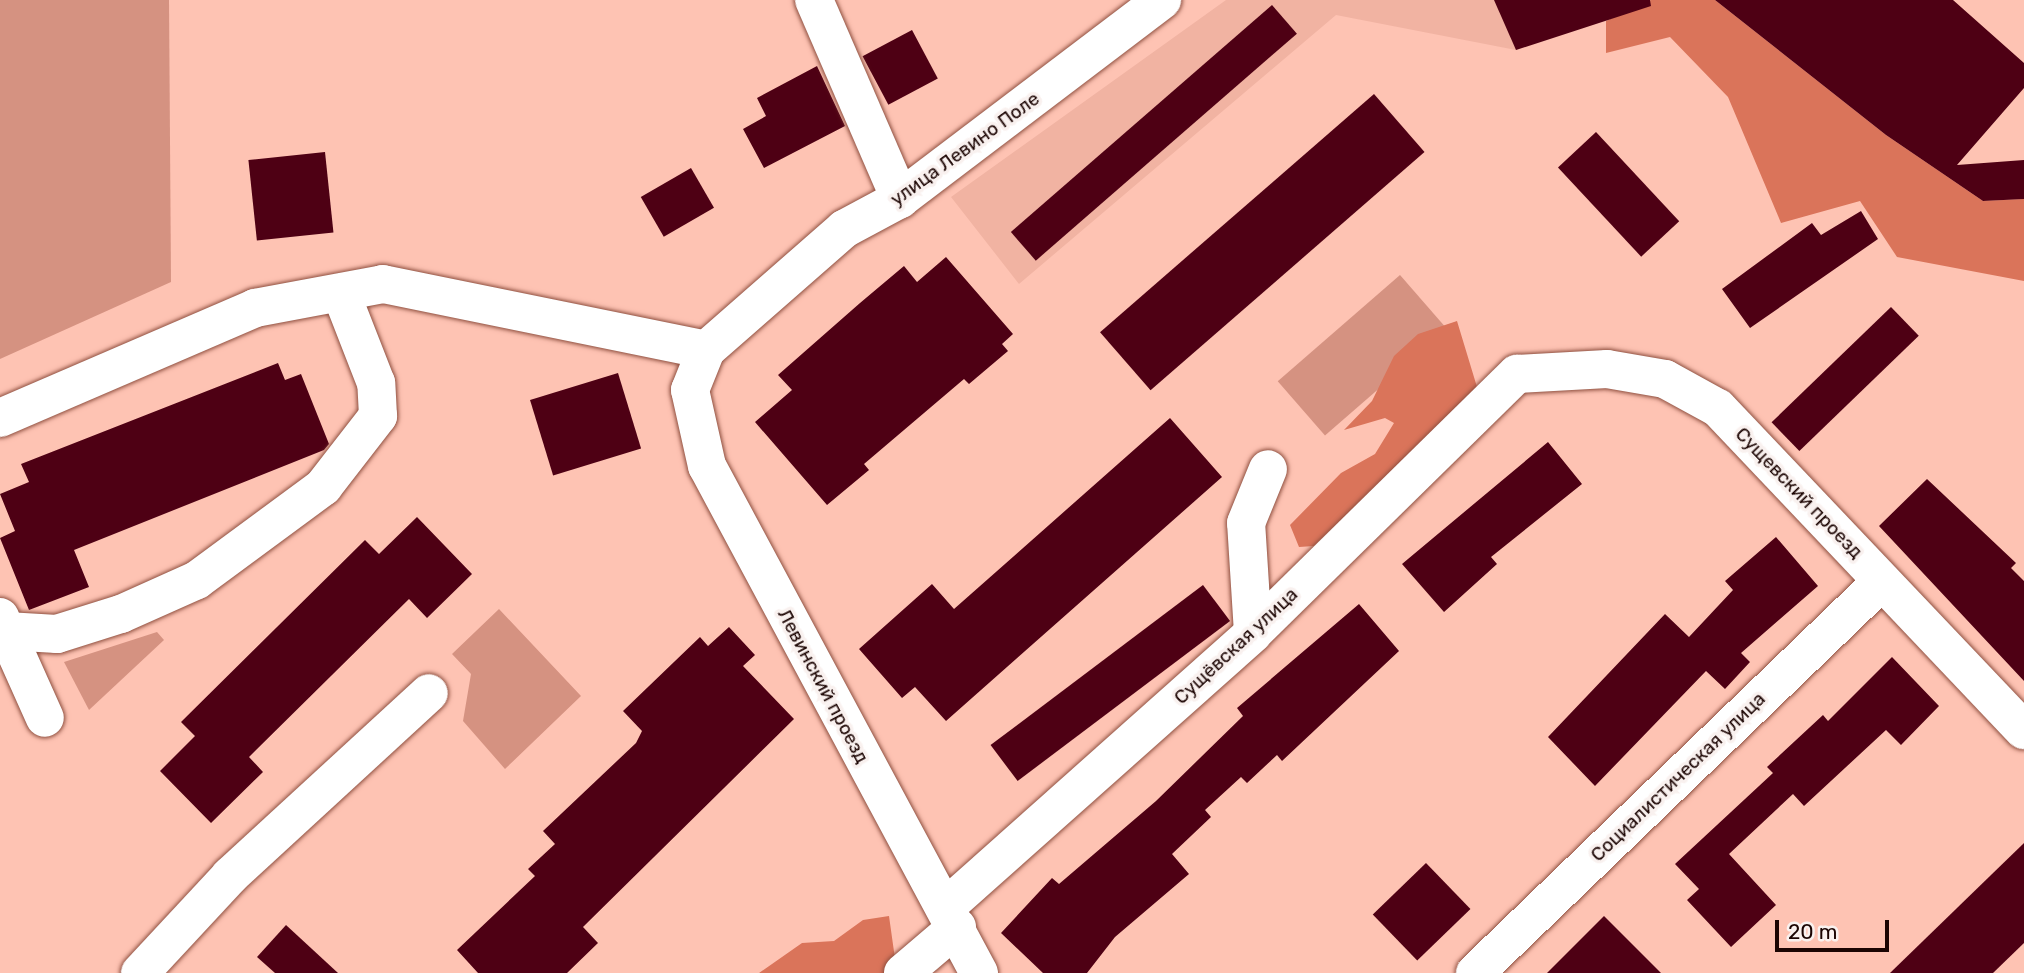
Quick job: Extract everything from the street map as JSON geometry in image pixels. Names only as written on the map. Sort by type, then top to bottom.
[{"type":"street","points":[[814,0],[900,199]]},
{"type":"street","name":"улица Левино Поле","points":[[690,390],[706,350],[844,229],[900,199],[1162,0]]},
{"type":"street","points":[[0,418],[255,308],[383,284],[706,350]]},
{"type":"street","points":[[2,626],[57,634],[121,614],[197,580],[323,487],[377,416],[376,383],[341,293]]},
{"type":"street","name":"Сущевский проезд","points":[[1517,374],[1607,369],[1665,379],[1718,408],[2024,730]]},
{"type":"street","name":"Сущёвская улица","points":[[903,973],[952,917],[1253,633],[1517,374]]},
{"type":"street","name":"Левинский проезд","points":[[690,390],[706,466],[952,917],[979,973]]},
{"type":"street","points":[[1253,633],[1246,523],[1268,469]]},
{"type":"street","name":"Социалистическая улица","points":[[1475,973],[1882,581]]},
{"type":"street","points":[[2,626],[45,718]]},
{"type":"street","points":[[139,973],[230,876],[429,693]]},
{"type":"shaded area","points":[[0,0],[169,0],[171,282],[0,359]]},
{"type":"shaded area","points":[[1226,0],[1651,0],[1516,50],[1336,15],[1019,284],[951,197]]},
{"type":"shaded area","points":[[1651,0],[1715,0],[1886,135],[1983,201],[2024,199],[2024,281],[1897,257],[1860,201],[1781,223],[1728,97],[1670,37],[1606,53],[1606,21]]},
{"type":"shaded area","points":[[1400,275],[1447,329],[1325,436],[1278,381]]},
{"type":"shaded area","points":[[1457,321],[1477,387],[1314,546],[1299,547],[1290,525],[1341,473],[1375,454],[1394,423],[1385,418],[1344,430],[1372,401],[1394,356],[1418,334]]},
{"type":"shaded area","points":[[499,609],[581,696],[505,769],[463,721],[471,674],[452,654]]},
{"type":"shaded area","points":[[157,632],[164,640],[89,710],[64,662]]},
{"type":"shaded area","points":[[889,916],[897,973],[759,973],[802,943],[834,941],[863,920]]},
{"type":"building","points":[[1494,0],[1650,0],[1651,6],[1516,50]]},
{"type":"building","points":[[1715,0],[1953,0],[2024,63],[2024,88],[1957,165],[2024,160],[2024,199],[1983,201],[1886,135]]},
{"type":"building","points":[[1272,5],[1297,34],[1036,261],[1011,232]]},
{"type":"building","points":[[912,30],[938,79],[888,105],[863,56]]},
{"type":"building","points":[[817,66],[845,126],[764,168],[743,129],[766,116],[757,98]]},
{"type":"building","points":[[1374,94],[1425,152],[1151,390],[1100,332]]},
{"type":"building","points":[[1596,132],[1679,221],[1641,257],[1558,167]]},
{"type":"building","points":[[325,152],[333,233],[257,241],[248,160]]},
{"type":"building","points":[[691,168],[714,208],[664,237],[641,197]]},
{"type":"building","points":[[1861,211],[1878,239],[1750,328],[1722,289],[1812,223],[1821,235]]},
{"type":"building","points":[[946,257],[1013,334],[1002,344],[1008,351],[969,384],[964,379],[864,464],[869,470],[827,505],[755,422],[792,390],[778,375],[860,303],[904,266],[917,282]]},
{"type":"building","points":[[1891,307],[1919,336],[1799,451],[1772,422]]},
{"type":"building","points":[[278,363],[285,380],[301,374],[329,444],[324,450],[74,550],[89,587],[29,610],[0,538],[15,531],[0,494],[29,482],[21,464]]},
{"type":"building","points":[[618,373],[641,449],[553,475],[530,400]]},
{"type":"building","points":[[1170,418],[1222,477],[946,721],[915,687],[902,698],[859,649],[932,584],[954,609]]},
{"type":"building","points":[[1548,442],[1582,484],[1491,557],[1497,564],[1444,612],[1402,564]]},
{"type":"building","points":[[1927,479],[2016,563],[2011,568],[2024,581],[2024,681],[1879,526]]},
{"type":"building","points":[[417,517],[472,574],[427,618],[409,599],[249,757],[263,772],[211,823],[160,771],[195,736],[181,722],[365,540],[379,554]]},
{"type":"building","points":[[1776,537],[1818,586],[1741,653],[1750,662],[1725,689],[1706,671],[1595,786],[1548,737],[1665,614],[1689,637],[1733,590],[1725,581]]},
{"type":"building","points":[[1203,585],[1230,621],[1018,781],[991,745]]},
{"type":"building","points":[[1359,604],[1399,651],[1282,761],[1277,755],[1247,783],[1241,777],[1205,810],[1211,817],[1172,854],[1189,874],[1115,937],[1087,973],[1043,973],[1001,933],[1052,878],[1059,884],[1156,801],[1243,716],[1237,708]]},
{"type":"building","points":[[729,627],[755,655],[743,666],[794,719],[583,927],[598,943],[567,973],[478,973],[457,950],[535,876],[528,869],[555,844],[543,831],[636,743],[642,731],[623,711],[700,637],[708,646]]},
{"type":"building","points":[[1892,657],[1939,706],[1901,745],[1886,730],[1804,806],[1793,794],[1729,854],[1776,905],[1731,947],[1687,900],[1699,889],[1675,864],[1773,773],[1767,767],[1823,715],[1828,721]]},
{"type":"building","points":[[2024,843],[2024,943],[1993,973],[1890,973]]},
{"type":"building","points":[[1426,863],[1470,909],[1417,960],[1373,914]]},
{"type":"building","points":[[1604,916],[1661,973],[1547,973]]},
{"type":"building","points":[[286,925],[338,973],[275,973],[257,957]]}]
